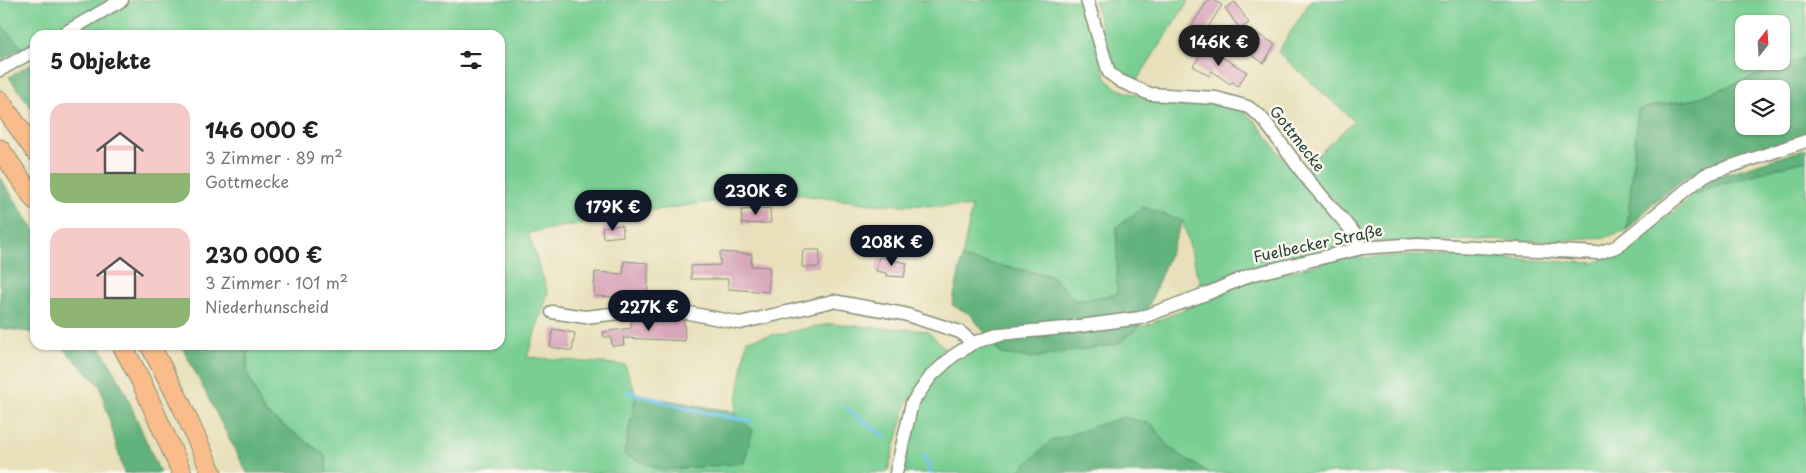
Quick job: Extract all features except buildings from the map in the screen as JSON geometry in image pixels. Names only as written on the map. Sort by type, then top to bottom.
[{"type":"highway","points":[[0,101],[30,144]]},
{"type":"highway","points":[[0,149],[30,193]]},
{"type":"highway","points":[[125,350],[140,379],[182,473]]},
{"type":"highway","points":[[153,350],[180,402],[212,473]]},
{"type":"street","points":[[70,30],[122,0]]},
{"type":"street","name":"Gottmecke","points":[[1087,0],[1109,73],[1120,81],[1150,94],[1216,98],[1248,107],[1260,115],[1308,180],[1354,234],[1362,248]]},
{"type":"street","points":[[0,70],[30,53]]},
{"type":"street","name":"Fuelbecker Straße","points":[[896,473],[912,403],[931,376],[953,356],[973,343],[1000,334],[1140,318],[1211,292],[1250,275],[1362,248],[1417,244],[1598,253],[1616,247],[1705,175],[1806,141]]},
{"type":"street","points":[[552,312],[585,317],[663,308],[740,323],[833,301],[904,314],[960,332],[973,343]]},
{"type":"green space","points":[[0,0],[112,0],[57,30],[30,30],[30,44],[22,48],[0,24]]},
{"type":"green space","points":[[133,0],[1080,0],[1087,15],[1107,80],[1118,89],[1144,98],[1222,104],[1242,111],[1255,121],[1299,179],[1349,235],[1345,245],[1347,247],[1202,290],[1183,222],[1143,207],[1117,227],[1118,294],[1076,301],[1052,276],[962,258],[972,207],[872,204],[779,192],[642,212],[528,233],[548,293],[527,357],[625,365],[636,395],[624,455],[753,430],[735,412],[747,340],[830,324],[927,331],[953,356],[980,341],[1118,344],[1139,327],[1253,280],[1353,256],[1355,258],[1431,255],[1595,263],[1625,250],[1674,212],[1694,193],[1695,195],[1714,186],[1806,160],[1806,473],[1209,473],[1168,447],[1152,424],[1020,469],[1017,473],[905,473],[912,403],[908,399],[887,473],[327,473],[325,455],[263,411],[247,372],[248,350],[505,350],[505,30],[76,30]]},
{"type":"green space","points":[[1094,0],[1189,0],[1135,83],[1116,67],[1108,52]]},
{"type":"green space","points":[[1311,0],[1806,0],[1806,57],[1790,63],[1790,15],[1735,15],[1735,70],[1772,70],[1745,80],[1735,80],[1735,84],[1692,100],[1638,110],[1627,230],[1606,237],[1547,241],[1380,242],[1367,239],[1304,168],[1354,121],[1278,52]]},
{"type":"green space","points":[[0,24],[22,48],[0,61]]},
{"type":"green space","points":[[1806,57],[1806,135],[1703,168],[1681,181],[1652,204],[1627,230],[1638,110],[1692,100],[1735,84],[1735,135],[1790,135],[1790,80],[1745,80],[1772,70],[1790,70],[1790,63]]},
{"type":"green space","points":[[30,65],[30,106],[9,77]]},
{"type":"green space","points":[[1806,149],[1806,160],[1714,186],[1695,195],[1694,193],[1709,179]]},
{"type":"green space","points":[[0,177],[30,223],[30,332],[0,328]]},
{"type":"green space","points":[[1143,207],[1183,221],[1141,325],[1118,344],[1031,358],[1001,354],[970,314],[952,305],[962,258],[1052,276],[1076,301],[1117,294],[1117,227]]},
{"type":"green space","points":[[65,350],[102,350],[123,387],[160,473],[124,473],[100,386]]},
{"type":"green space","points":[[184,350],[248,350],[247,372],[263,411],[325,455],[327,473],[247,473]]},
{"type":"green space","points":[[636,395],[735,412],[753,430],[744,463],[662,470],[624,455]]},
{"type":"green space","points":[[1123,417],[1152,424],[1168,447],[1209,473],[1017,473],[1051,441]]},
{"type":"waterway","points":[[628,392],[701,412],[751,421]]},
{"type":"waterway","points":[[847,409],[885,437]]},
{"type":"waterway","points":[[923,455],[931,473]]}]
